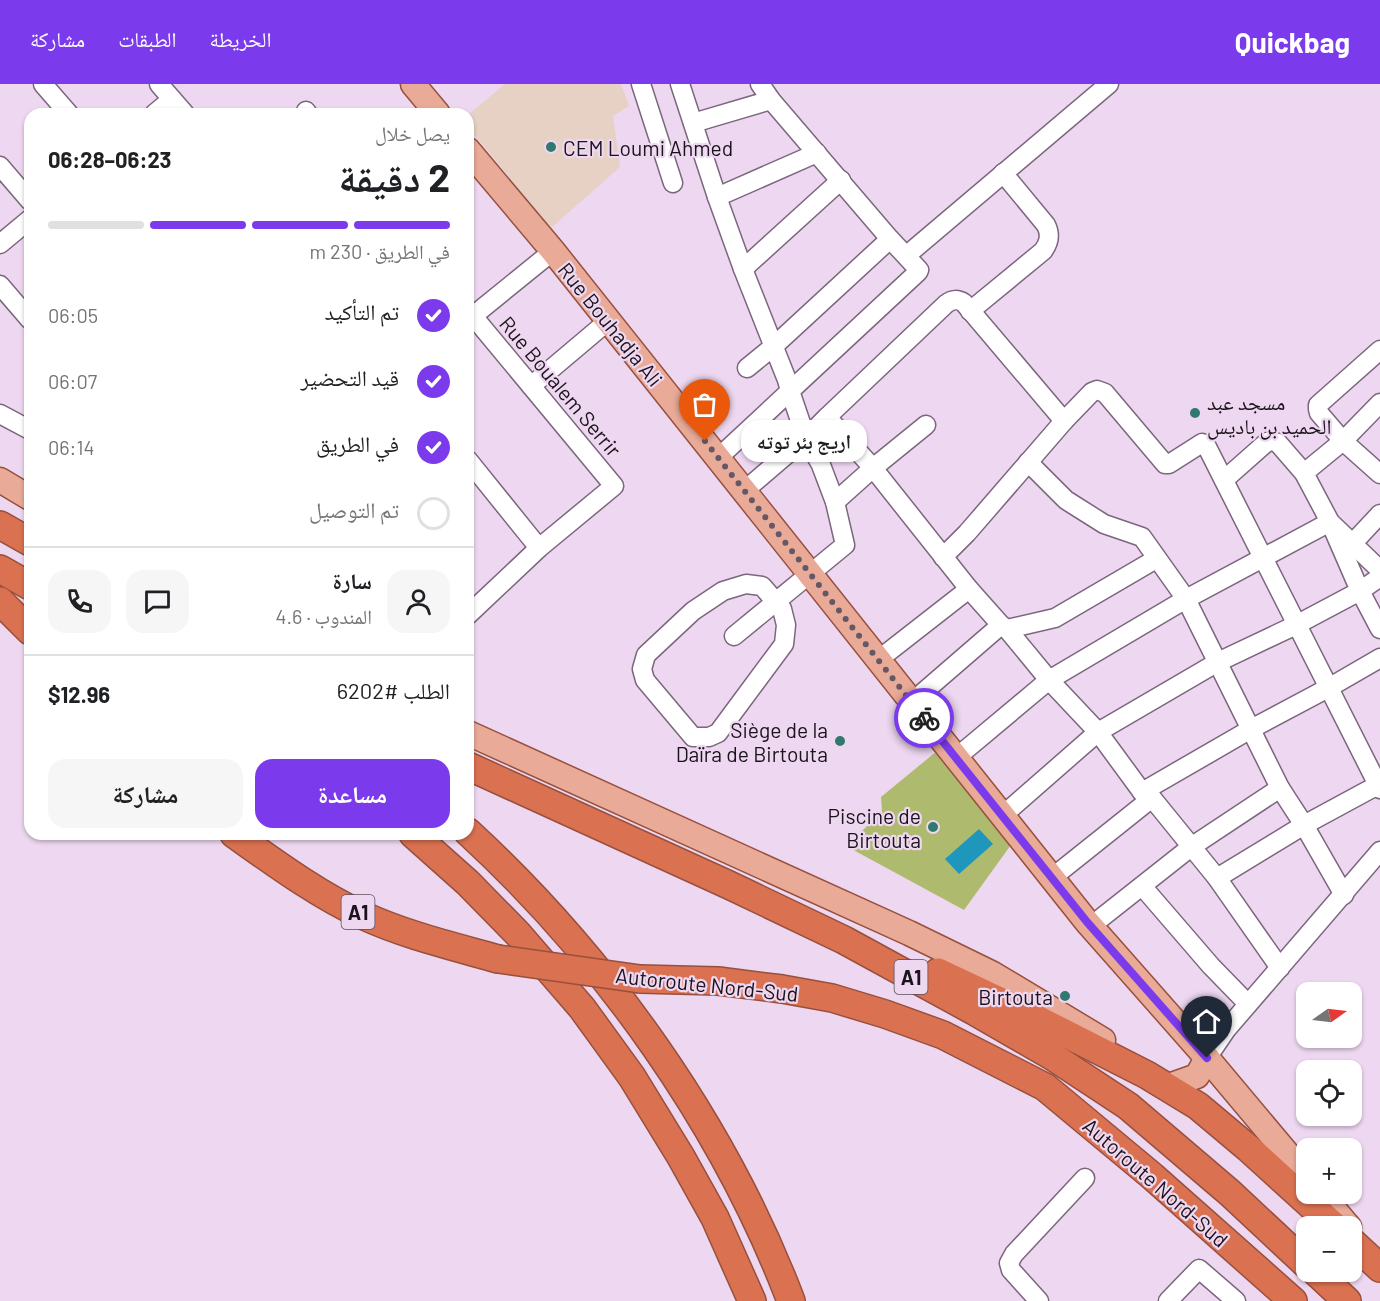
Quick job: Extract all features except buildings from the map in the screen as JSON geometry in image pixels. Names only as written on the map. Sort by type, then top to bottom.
[{"type":"highway","points":[[0,525],[24,539]]},
{"type":"highway","points":[[0,569],[24,582]]},
{"type":"highway","points":[[0,601],[24,625]]},
{"type":"highway","name":"Autoroute Nord-Sud","points":[[474,769],[844,940],[1052,1056],[1128,1106],[1230,1193],[1296,1255]]},
{"type":"highway","points":[[474,837],[548,912],[613,989],[671,1072],[717,1142],[755,1215],[791,1301]]},
{"type":"highway","name":"Autoroute Nord-Sud","points":[[243,840],[312,887],[362,915],[420,937],[498,959],[640,979],[718,981],[802,992],[832,998],[885,1014],[943,1035],[1045,1087],[1152,1176],[1293,1301]]},
{"type":"highway","points":[[419,840],[468,883],[518,933],[582,1008],[632,1077],[715,1218],[752,1301]]},
{"type":"highway","points":[[802,920],[897,952],[1027,1014],[1157,1081],[1198,1106],[1323,1216]]},
{"type":"highway","points":[[1362,1251],[1380,1266]]},
{"type":"highway","points":[[1327,1282],[1347,1301]]},
{"type":"main road","points":[[413,84],[433,108]]},
{"type":"main road","name":"Rue Bouhadja Ali","points":[[474,157],[553,251],[1091,926],[1296,1164]]},
{"type":"main road","points":[[0,480],[24,494]]},
{"type":"main road","points":[[474,737],[878,919],[993,974],[1116,1048],[1157,1081],[1197,1076],[1207,1058]]},
{"type":"main road","points":[[1330,1204],[1340,1216]]},
{"type":"main road","points":[[1362,1243],[1380,1266]]},
{"type":"street","points":[[43,84],[64,108]]},
{"type":"street","points":[[159,84],[180,108]]},
{"type":"street","points":[[641,84],[673,183]]},
{"type":"street","points":[[680,84],[743,269],[787,380],[806,438],[835,502],[845,545],[734,636]]},
{"type":"street","points":[[718,459],[918,272],[917,267],[771,100],[760,84]]},
{"type":"street","points":[[906,255],[1108,84]]},
{"type":"street","points":[[161,108],[172,99]]},
{"type":"street","points":[[693,123],[771,100]]},
{"type":"street","points":[[717,197],[817,153]]},
{"type":"street","points":[[0,166],[24,194]]},
{"type":"street","points":[[970,311],[1043,251],[1048,241],[1047,225],[1003,173]]},
{"type":"street","points":[[743,269],[841,180]]},
{"type":"street","points":[[0,244],[24,224]]},
{"type":"street","points":[[747,368],[774,346],[890,238]]},
{"type":"street","points":[[474,312],[553,251]]},
{"type":"street","points":[[0,285],[24,313]]},
{"type":"street","points":[[744,491],[806,438],[953,300],[961,301],[1064,421]]},
{"type":"street","name":"Rue Boualem Serrir","points":[[474,320],[614,486],[539,548]]},
{"type":"street","points":[[531,386],[608,321]]},
{"type":"street","points":[[1380,350],[1318,405],[1319,413],[1343,441],[1380,474]]},
{"type":"street","points":[[944,557],[1092,392],[1097,390],[1105,393],[1165,464],[1169,464],[1204,443],[1379,787],[1304,825],[1217,878]]},
{"type":"street","points":[[1304,473],[1343,441],[1380,403]]},
{"type":"street","points":[[0,406],[6,418],[24,427]]},
{"type":"street","points":[[827,417],[873,468],[969,588],[1049,680],[1098,732],[1147,795],[1217,878],[1280,968]]},
{"type":"street","points":[[835,502],[926,425]]},
{"type":"street","points":[[1224,480],[1267,442],[1278,443],[1304,473],[1380,628]]},
{"type":"street","points":[[1028,462],[1066,500],[1104,524],[1142,537],[1186,599],[1280,788],[1344,895]]},
{"type":"street","points":[[474,467],[539,548],[474,604]]},
{"type":"street","points":[[1352,544],[1380,514]]},
{"type":"street","points":[[1330,522],[1380,570]]},
{"type":"street","points":[[957,757],[1049,680],[1186,599],[1330,522]]},
{"type":"street","points":[[912,702],[1004,627],[1055,618],[1156,559]]},
{"type":"street","points":[[1002,816],[1098,732],[1218,662],[1296,625],[1360,591],[1380,577]]},
{"type":"street","points":[[746,584],[762,586],[777,602],[783,609],[786,625],[784,644],[718,733],[708,737],[693,736],[645,680],[642,669],[646,656],[693,611],[723,591],[746,584]]},
{"type":"street","points":[[878,660],[969,588]]},
{"type":"street","points":[[1053,877],[1147,795],[1251,729],[1380,658]]},
{"type":"street","points":[[1091,926],[1191,847],[1280,788]]},
{"type":"street","points":[[1207,1058],[1226,1030],[1380,851]]},
{"type":"street","points":[[1142,886],[1211,966],[1248,1004]]},
{"type":"street","points":[[1039,1301],[1011,1270],[1010,1263],[1014,1254],[1084,1178]]},
{"type":"street","points":[[1168,1301],[1199,1269],[1236,1301]]},
{"type":"shaded area","name":"CEM Loumi Ahmed","points":[[505,84],[621,84],[629,106],[613,116],[620,167],[551,228],[474,134],[474,110]]},
{"type":"green space","name":"Piscine de Birtouta","points":[[937,751],[1013,842],[964,910],[846,846],[882,812],[881,797]]},
{"type":"water","points":[[979,829],[993,844],[959,874],[945,859]]},
{"type":"way so far","points":[[705,441],[924,718]]},
{"type":"place","name":"CEM Loumi Ahmed","points":[[551,147]]},
{"type":"place","name":"مسجد عبد الحميد بن باديس","points":[[1195,413]]},
{"type":"place","name":"اريج بئر توته","points":[[705,441]]},
{"type":"place","name":"Siège de la Daïra de Birtouta","points":[[840,741]]},
{"type":"place","name":"Piscine de Birtouta","points":[[933,827]]},
{"type":"place","name":"Birtouta","points":[[1065,996]]},
{"type":"route","points":[[924,718],[1087,922],[1207,1058]]}]
